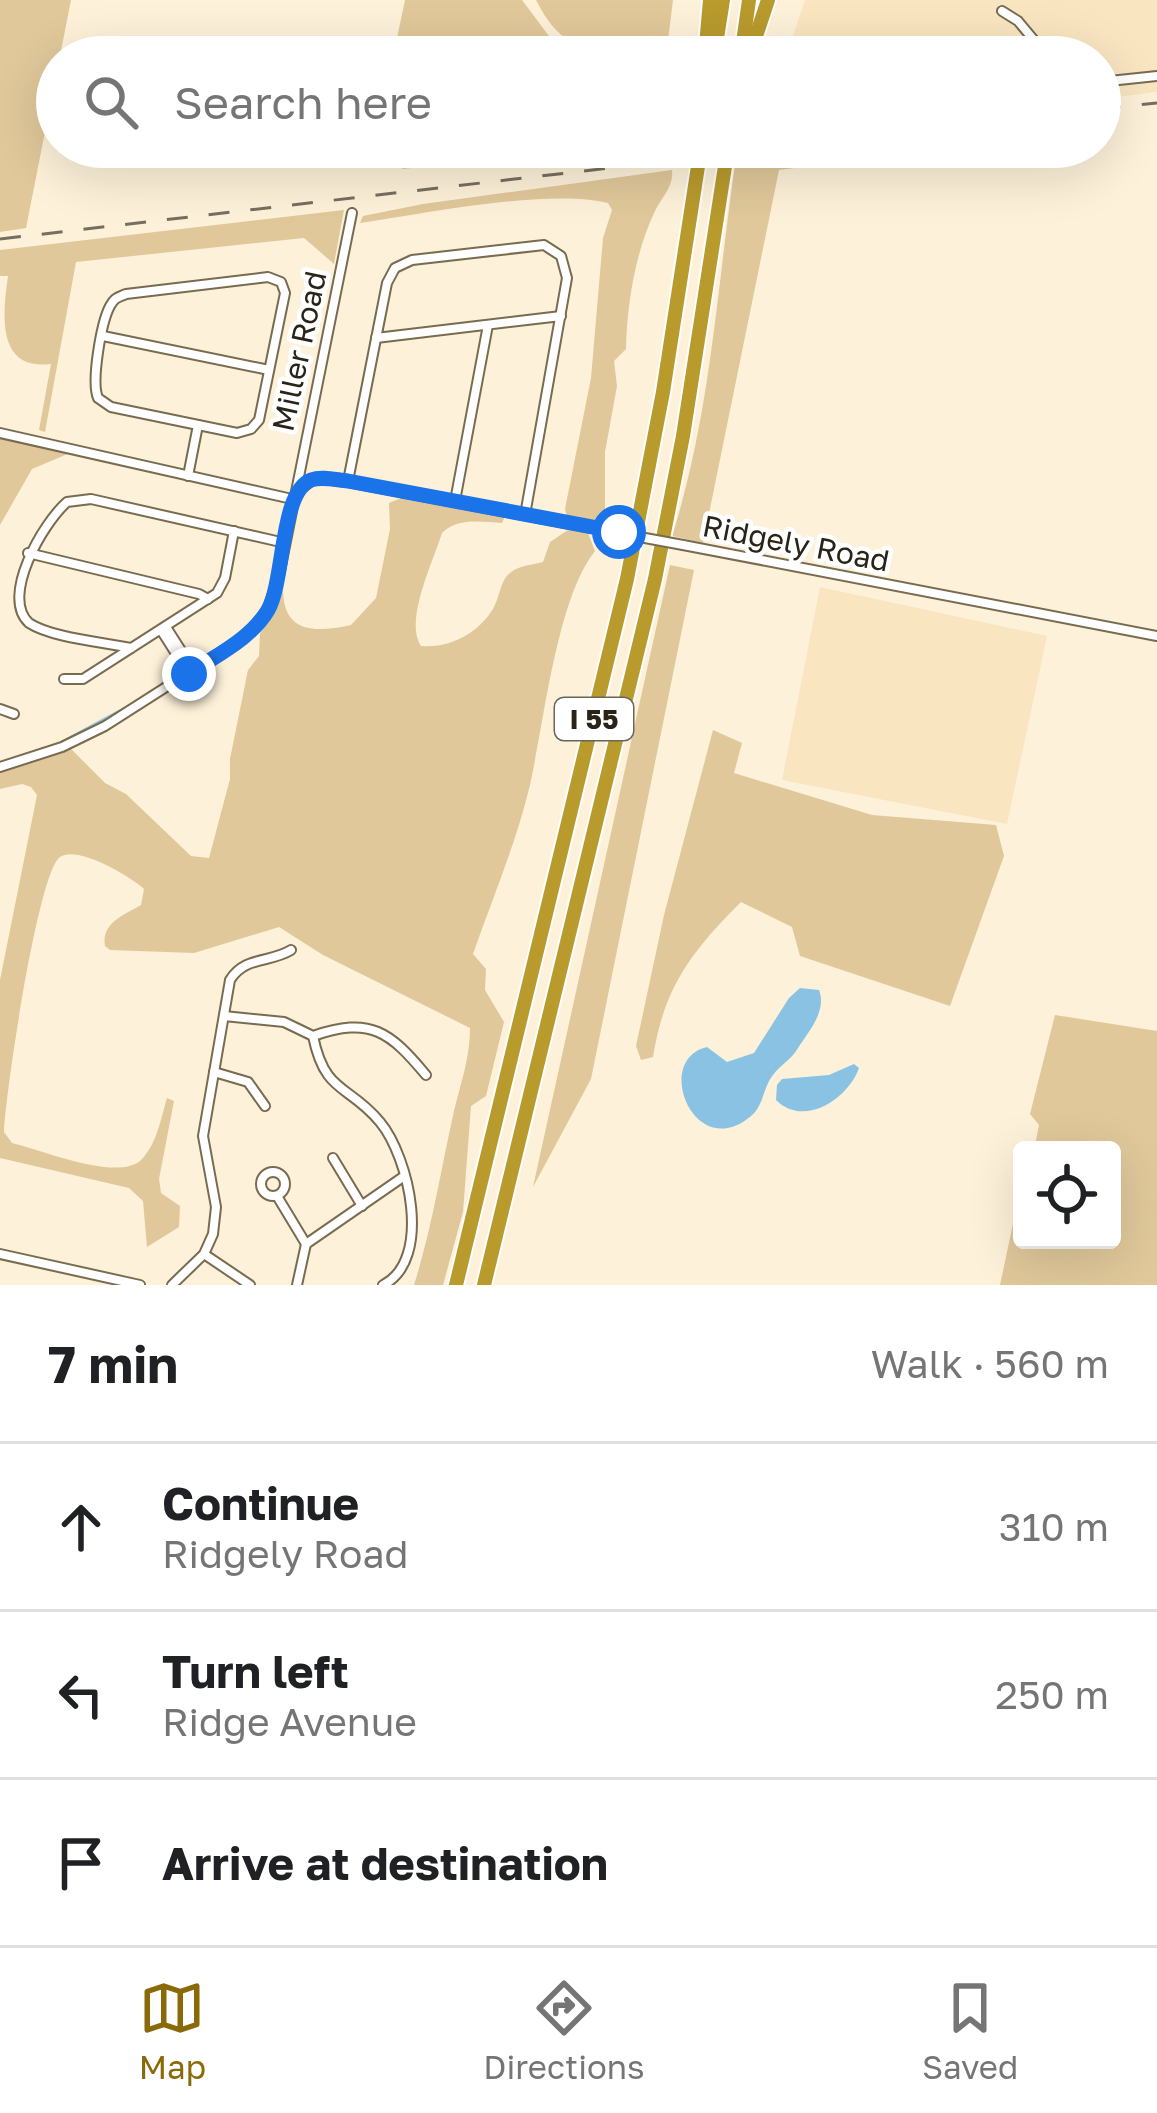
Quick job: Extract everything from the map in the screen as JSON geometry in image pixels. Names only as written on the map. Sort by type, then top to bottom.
[{"type":"highway","points":[[707,36],[710,0]]},
{"type":"highway","points":[[717,36],[723,0]]},
{"type":"highway","points":[[746,36],[749,0]]},
{"type":"highway","points":[[753,36],[768,0]]},
{"type":"highway","name":"I 55","points":[[456,1285],[632,560],[663,392],[692,168]]},
{"type":"highway","name":"I 55","points":[[484,1285],[655,579],[683,436],[725,168]]},
{"type":"street","points":[[1002,11],[1018,20],[1031,36]]},
{"type":"street","points":[[1121,80],[1157,76]]},
{"type":"street","name":"Miller Road","points":[[0,767],[78,740],[246,636],[261,620],[273,599],[352,213]]},
{"type":"street","points":[[348,481],[387,283],[395,268],[412,260],[535,244],[561,256],[567,278],[525,515]]},
{"type":"street","points":[[283,279],[285,293],[260,420],[253,432],[237,433],[101,403],[94,388],[103,337],[109,309],[121,296],[283,279]]},
{"type":"street","points":[[376,338],[560,316]]},
{"type":"street","points":[[454,501],[488,325]]},
{"type":"street","points":[[103,337],[269,370]]},
{"type":"street","points":[[188,476],[198,425]]},
{"type":"street","points":[[0,433],[292,499]]},
{"type":"street","name":"Ridgely Road","points":[[292,499],[312,480],[348,481],[1157,636]]},
{"type":"street","points":[[131,648],[38,628],[23,619],[15,592],[28,554],[57,511],[72,500],[91,499],[285,543]]},
{"type":"street","points":[[64,680],[83,680],[222,587],[234,531]]},
{"type":"street","points":[[28,554],[208,599]]},
{"type":"street","points":[[164,629],[191,672]]},
{"type":"street","points":[[0,709],[14,714],[0,719]]},
{"type":"street","points":[[172,1285],[204,1254],[216,1218],[203,1136],[224,997],[235,971],[291,950]]},
{"type":"street","points":[[224,1016],[278,1021],[314,1036],[358,1029],[384,1033],[426,1075]]},
{"type":"street","points":[[314,1036],[324,1071],[335,1087],[382,1124],[410,1192],[409,1256],[395,1279],[383,1285]]},
{"type":"street","points":[[214,1072],[248,1082],[265,1106]]},
{"type":"street","points":[[333,1158],[362,1206]]},
{"type":"street","points":[[297,1285],[306,1244],[404,1177]]},
{"type":"street","points":[[277,1196],[306,1244]]},
{"type":"street","points":[[0,1253],[140,1285]]},
{"type":"street","points":[[204,1254],[250,1285]]},
{"type":"shaded area","points":[[0,0],[71,0],[64,36],[36,36],[38,168],[26,228],[0,232]]},
{"type":"shaded area","points":[[405,0],[522,0],[549,36],[397,36]]},
{"type":"shaded area","points":[[536,0],[673,0],[669,36],[563,36]]},
{"type":"shaded area","points":[[805,0],[1157,0],[1157,92],[1121,96],[1121,36],[793,36]]},
{"type":"shaded area","points":[[735,168],[794,168],[779,170],[703,543],[672,536],[704,396]]},
{"type":"shaded area","points":[[672,170],[637,261],[626,349],[614,361],[617,386],[605,452],[605,523],[567,517],[591,378],[603,238],[612,210],[608,203],[520,200],[360,223],[363,216],[423,204]]},
{"type":"shaded area","points":[[344,210],[334,264],[304,238],[76,262],[45,432],[39,430],[51,364],[22,359],[8,340],[8,276],[0,276],[0,250]]},
{"type":"shaded area","points":[[0,437],[70,453],[32,469],[0,525]]},
{"type":"shaded area","points":[[406,496],[505,516],[502,523],[462,523],[442,533],[418,607],[421,646],[443,645],[474,630],[495,605],[509,573],[543,562],[550,542],[568,530],[588,533],[595,551],[570,600],[523,810],[473,954],[486,969],[485,990],[504,1022],[486,1096],[471,1106],[463,1212],[443,1285],[414,1285],[465,1070],[470,1028],[323,955],[279,927],[194,953],[110,950],[105,946],[107,931],[141,905],[144,889],[103,864],[68,854],[60,857],[51,872],[42,901],[16,1033],[4,1132],[12,1143],[60,1157],[98,1166],[130,1166],[151,1146],[167,1098],[174,1101],[159,1179],[161,1193],[180,1206],[179,1227],[147,1247],[143,1201],[129,1188],[0,1158],[0,980],[37,795],[22,784],[0,789],[0,773],[70,748],[191,856],[209,858],[230,779],[248,670],[259,656],[260,634],[283,589],[284,604],[295,622],[313,629],[351,625],[376,598],[390,529],[389,503]]},
{"type":"shaded area","points":[[670,565],[694,570],[591,1079],[533,1187]]},
{"type":"shaded area","points":[[820,587],[1047,636],[1007,824],[782,780]]},
{"type":"shaded area","points":[[713,730],[742,743],[734,773],[872,815],[996,825],[1004,856],[950,1006],[800,956],[792,927],[741,902],[683,972],[664,1010],[653,1057],[641,1060],[636,1046],[664,915]]},
{"type":"shaded area","points":[[1055,1015],[1157,1031],[1157,1285],[1000,1285],[1013,1224],[1013,1249],[1121,1249],[1121,1141],[1036,1141],[1039,1125],[1030,1114]]},
{"type":"water","points":[[800,988],[819,990],[819,1013],[795,1052],[770,1080],[755,1112],[731,1127],[713,1127],[698,1119],[682,1087],[683,1070],[691,1056],[707,1047],[727,1062],[754,1053]]},
{"type":"water","points":[[854,1064],[859,1068],[853,1079],[824,1106],[799,1111],[776,1100],[782,1079],[829,1075]]},
{"type":"waterway","points":[[62,742],[129,706]]},
{"type":"railway","points":[[1121,107],[1157,103]]},
{"type":"railway","points":[[0,239],[610,168]]},
{"type":"route","points":[[189,674],[246,636],[268,609],[279,576],[292,499],[312,480],[348,481],[619,532]]}]
